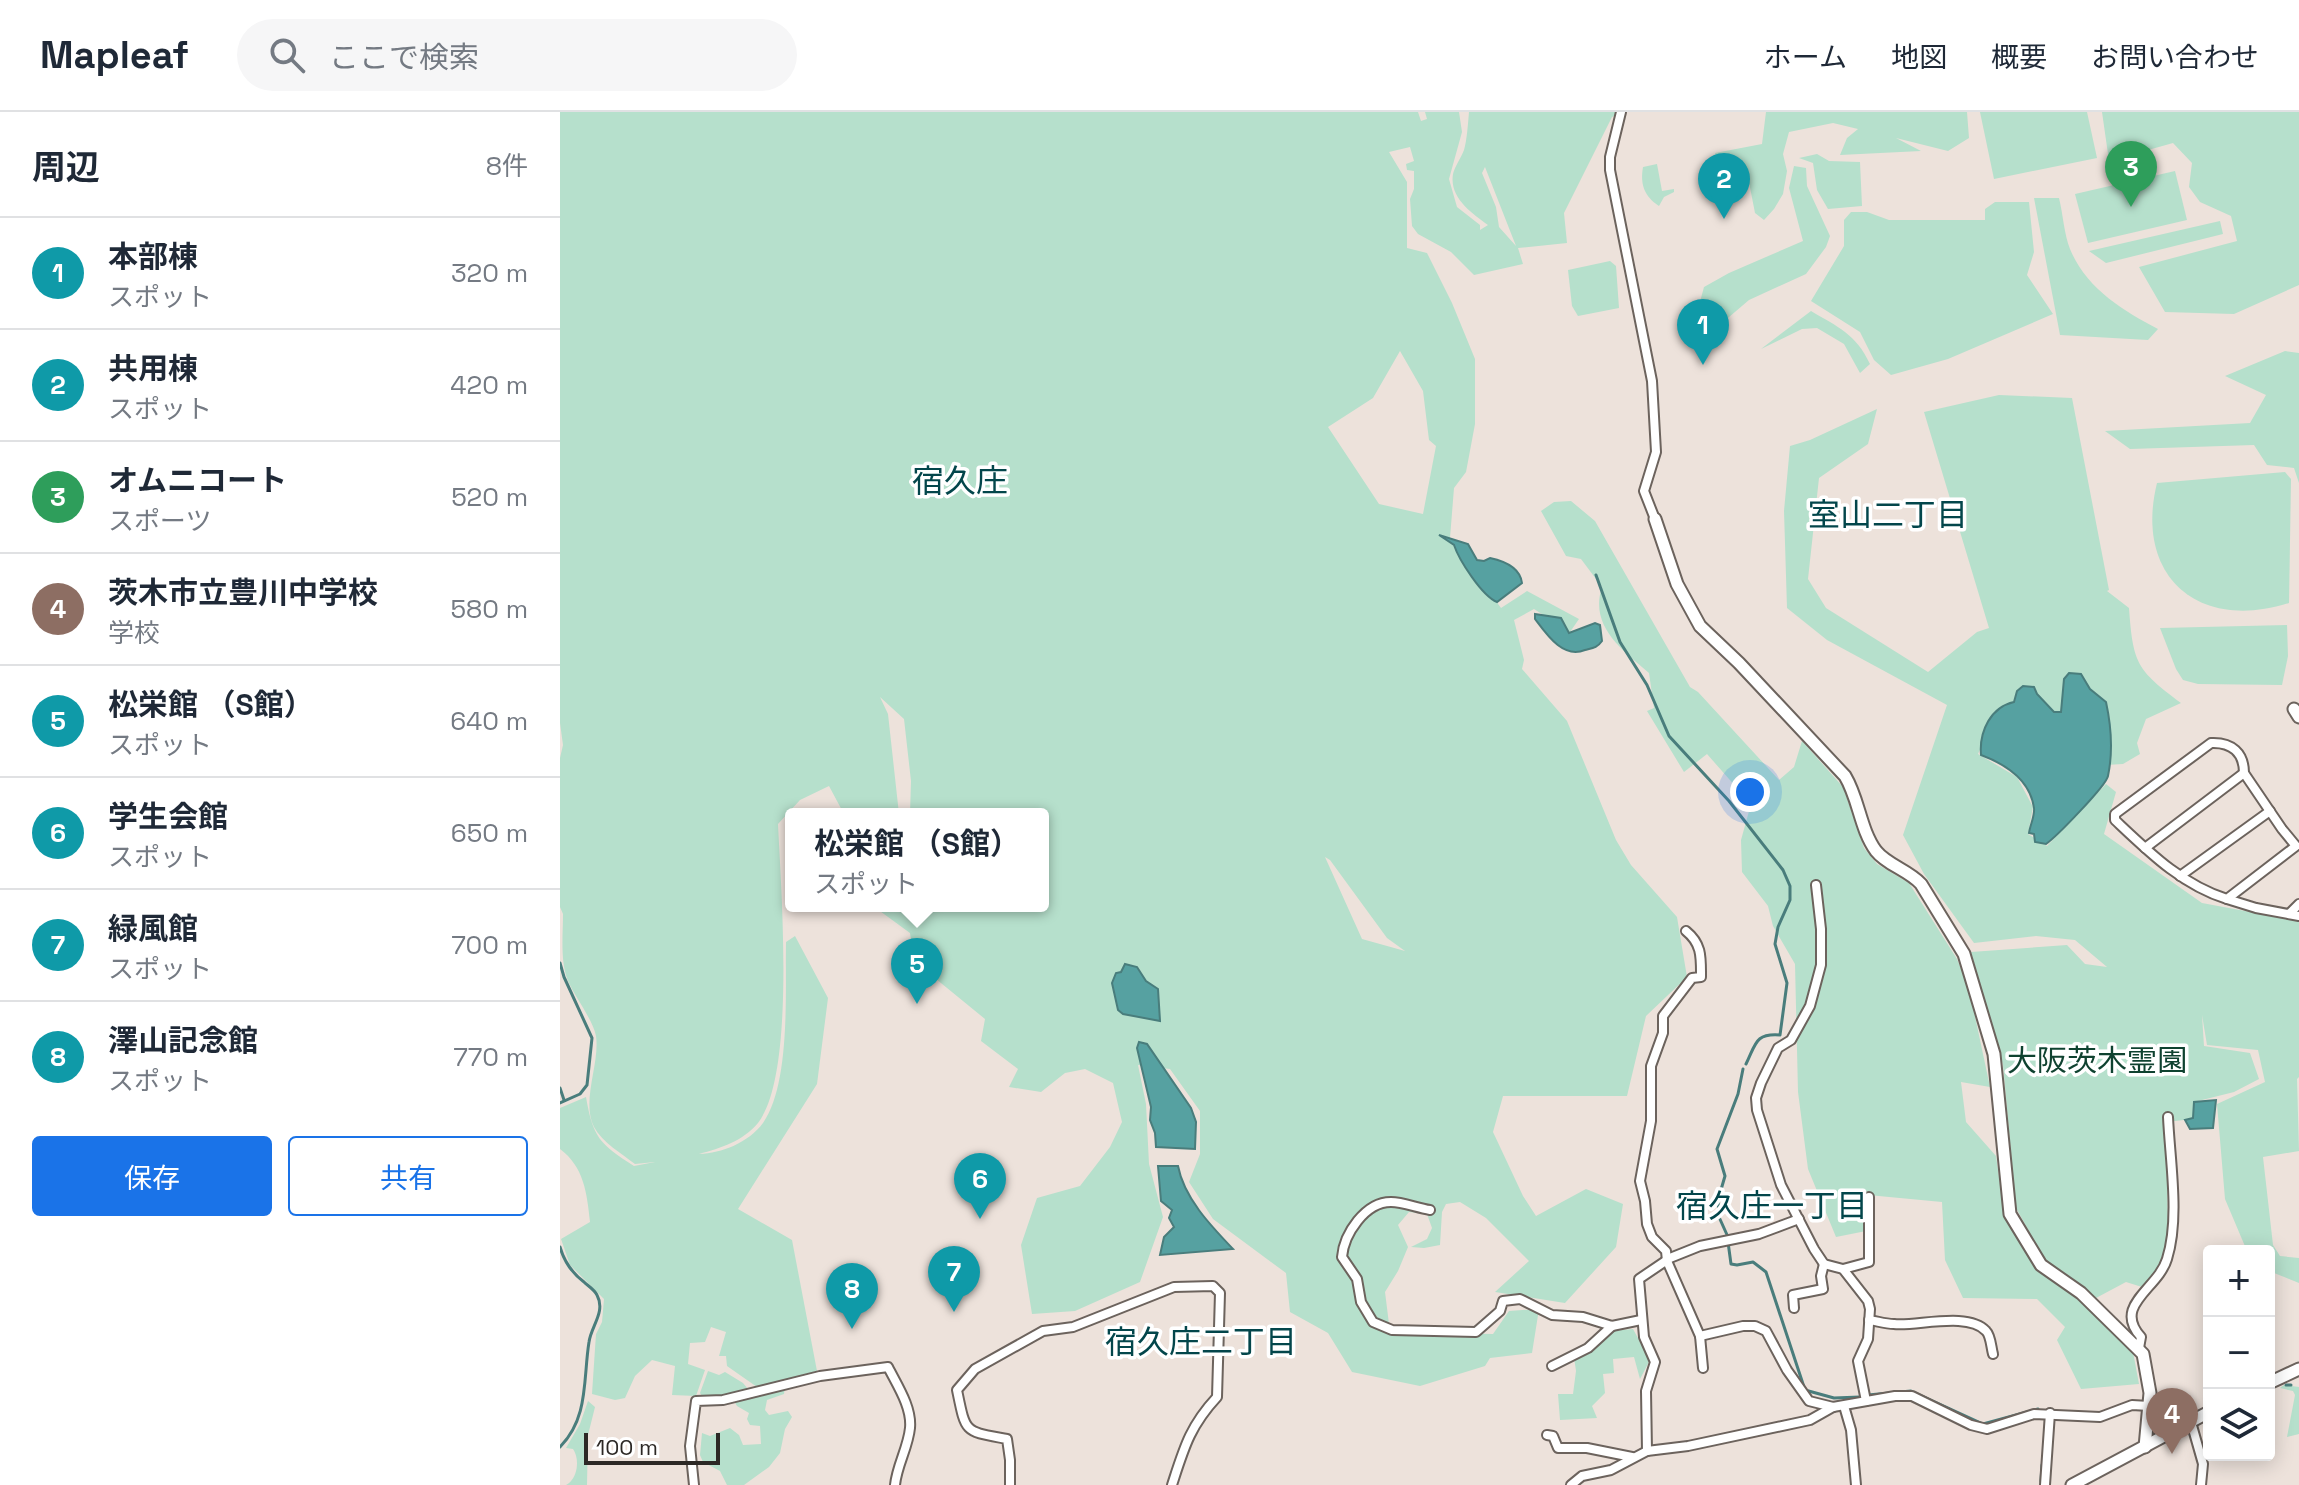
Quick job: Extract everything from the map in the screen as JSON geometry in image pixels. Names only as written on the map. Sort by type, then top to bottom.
[{"type":"street","points":[[1621,112],[1610,157],[1610,170],[1652,381],[1656,452],[1644,491],[1677,584],[1700,626],[1845,776],[1856,797],[1874,849],[1921,884],[1948,924],[1964,954],[1994,1054],[2008,1207],[2015,1225],[2047,1271],[2081,1293],[2139,1348],[2149,1375],[2145,1447]]},
{"type":"street","points":[[2227,899],[2298,847],[2244,773],[2242,758],[2236,750],[2227,744],[2211,743],[2115,814],[2115,820],[2180,876],[2212,894],[2227,899],[2256,908],[2299,916]]},
{"type":"street","points":[[2145,848],[2244,773]]},
{"type":"street","points":[[2180,876],[2270,811]]},
{"type":"street","points":[[1816,885],[1821,965],[1810,1006],[1791,1040],[1778,1048],[1756,1098],[1781,1185],[1824,1264],[1843,1269],[1869,1262],[1869,1197]]},
{"type":"street","points":[[2289,914],[2299,904]]},
{"type":"street","points":[[1686,931],[1699,944],[1701,977],[1692,978],[1663,1016],[1663,1033],[1651,1066],[1651,1121],[1640,1181],[1652,1237],[1666,1251],[1667,1261],[1700,1336],[1703,1368]]},
{"type":"street","points":[[2139,1348],[2141,1337],[2131,1326],[2130,1319],[2135,1302],[2161,1275],[2172,1245],[2168,1117]]},
{"type":"street","points":[[1430,1210],[1393,1202],[1379,1204],[1370,1208],[1345,1241],[1342,1257],[1357,1279],[1361,1302],[1373,1322],[1392,1330],[1476,1332],[1500,1311],[1503,1301],[1520,1299],[1552,1315],[1583,1317],[1612,1326],[1641,1320]]},
{"type":"street","points":[[1647,1451],[1646,1391],[1655,1362],[1644,1337],[1639,1279],[1667,1261],[1710,1243],[1759,1234],[1799,1219]]},
{"type":"street","points":[[1794,1308],[1793,1295],[1823,1289],[1821,1276],[1824,1264]]},
{"type":"street","points":[[1843,1269],[1868,1301],[1868,1339],[1858,1361],[1866,1401]]},
{"type":"street","points":[[1010,1485],[1007,1439],[977,1435],[964,1421],[957,1390],[975,1369],[1043,1331],[1073,1327],[1174,1287],[1213,1286],[1220,1293],[1217,1397],[1199,1417],[1186,1443],[1172,1485]]},
{"type":"street","points":[[1869,1320],[1894,1325],[1926,1320],[1980,1326],[1989,1337],[1993,1354]]},
{"type":"street","points":[[1552,1366],[1588,1348],[1612,1326]]},
{"type":"street","points":[[1700,1336],[1743,1326],[1755,1326],[1766,1331],[1787,1370],[1809,1401],[1833,1407],[1908,1395],[1971,1425],[1987,1429],[2029,1415],[2050,1413],[2100,1417],[2132,1405],[2149,1406]]},
{"type":"street","points":[[694,1485],[690,1446],[696,1401],[723,1400],[820,1376],[888,1367],[909,1411],[910,1429],[896,1468],[895,1485]]},
{"type":"street","points":[[2275,1380],[2299,1369]]},
{"type":"street","points":[[1844,1406],[1851,1430],[1856,1485]]},
{"type":"street","points":[[1571,1485],[1611,1470],[1647,1451],[1688,1446],[1810,1420],[1833,1407]]},
{"type":"street","points":[[2045,1485],[2050,1413]]},
{"type":"street","points":[[2072,1485],[2203,1415]]},
{"type":"street","points":[[2191,1422],[2203,1464],[2201,1485]]},
{"type":"street","points":[[1547,1435],[1553,1436],[1558,1448],[1587,1448],[1634,1457]]},
{"type":"green space","points":[[560,112],[1418,112],[1421,121],[1427,119],[1425,112],[1459,112],[1462,132],[1449,179],[1457,207],[1480,225],[1480,230],[1488,225],[1458,198],[1453,183],[1453,174],[1465,146],[1469,112],[1623,112],[1612,117],[1564,213],[1567,243],[1518,248],[1523,264],[1474,275],[1451,252],[1418,234],[1412,226],[1410,199],[1414,189],[1414,171],[1407,170],[1406,164],[1414,161],[1410,147],[1389,152],[1407,182],[1407,248],[1427,253],[1475,359],[1475,424],[1466,472],[1454,488],[1450,538],[1501,608],[1527,591],[1579,619],[1570,632],[1534,609],[1514,620],[1524,660],[1522,669],[1567,721],[1616,840],[1631,865],[1677,917],[1687,977],[1646,1016],[1627,1096],[1503,1096],[1493,1132],[1523,1196],[1536,1216],[1586,1189],[1623,1204],[1616,1247],[1565,1303],[1495,1292],[1529,1261],[1486,1218],[1460,1202],[1446,1204],[1442,1212],[1440,1245],[1411,1247],[1427,1239],[1432,1228],[1427,1214],[1409,1212],[1398,1225],[1408,1247],[1385,1292],[1390,1332],[1493,1334],[1509,1311],[1539,1309],[1532,1353],[1490,1358],[1485,1366],[1420,1386],[1352,1372],[1328,1333],[1290,1312],[1286,1273],[1213,1219],[1189,1182],[1200,1154],[1200,1111],[1170,1069],[1138,1065],[1146,1104],[1149,1164],[1163,1217],[1140,1282],[1075,1311],[1032,1314],[1021,1245],[1037,1198],[1080,1186],[1110,1147],[1122,1122],[1113,1083],[1085,1069],[1065,1073],[1041,1092],[1009,1087],[1018,1069],[981,1041],[985,1019],[914,961],[910,933],[881,912],[1049,912],[1049,808],[910,808],[911,781],[904,719],[880,697],[888,714],[898,808],[841,808],[829,786],[800,800],[793,808],[785,808],[785,816],[778,824],[783,935],[782,1024],[778,1065],[770,1099],[758,1123],[746,1135],[699,1154],[717,1152],[742,1141],[763,1123],[772,1106],[785,1036],[786,942],[795,936],[828,998],[817,1084],[738,1209],[792,1240],[817,1371],[757,1387],[727,1366],[726,1356],[719,1356],[726,1332],[711,1327],[705,1342],[690,1343],[688,1364],[705,1370],[696,1396],[672,1395],[675,1366],[652,1360],[635,1376],[625,1398],[615,1400],[592,1394],[596,1334],[602,1322],[604,1299],[570,1265],[561,1239],[590,1222],[586,1191],[579,1172],[560,1149],[560,1108],[586,1097],[592,1122],[595,1131],[613,1152],[634,1166],[655,1162],[635,1164],[602,1138],[591,1117],[589,1106],[596,1036],[568,981],[563,957],[560,758],[563,745],[560,723]],"holes":[[[1485,167],[1516,246],[1499,227],[1496,207],[1482,173]],[[1400,351],[1423,391],[1429,440],[1436,446],[1423,514],[1379,504],[1328,427],[1373,398]],[[1325,857],[1387,938],[1405,951],[1362,939]]]},
{"type":"green space","points":[[1766,112],[1967,112],[1969,138],[1948,151],[1896,138],[1921,151],[1840,155],[1847,138],[1858,129],[1833,123],[1789,132],[1783,154],[1787,171],[1783,194],[1764,220],[1755,213],[1746,167],[1720,169],[1715,153],[1762,144]]},
{"type":"green space","points":[[1980,112],[2087,112],[2097,158],[1994,179]]},
{"type":"green space","points":[[2102,112],[2299,112],[2299,285],[2234,314],[2165,312],[2139,267],[2237,241],[2231,216],[2200,202],[2189,187],[2192,163],[2173,143],[2109,161]]},
{"type":"green space","points":[[1817,154],[1829,161],[1860,162],[1862,206],[1828,209],[1817,190],[1813,163],[1799,158]]},
{"type":"green space","points":[[1657,164],[1662,191],[1674,189],[1659,206],[1647,194],[1642,179],[1643,167]]},
{"type":"green space","points":[[1794,166],[1806,168],[1807,186],[1830,236],[1826,247],[1806,274],[1749,300],[1715,329],[1702,332],[1694,324],[1704,287],[1803,241],[1789,188]]},
{"type":"green space","points":[[2175,171],[2187,220],[2088,243],[2075,194]]},
{"type":"green space","points":[[2034,198],[2059,198],[2068,243],[2077,263],[2106,296],[2158,329],[2148,340],[2060,335]]},
{"type":"green space","points":[[1995,202],[2029,202],[2034,252],[2027,275],[2053,314],[1948,359],[1891,375],[1874,360],[1860,332],[1811,301],[1844,246],[1844,220],[1851,212],[1867,212],[1889,220],[1985,220],[1985,209]]},
{"type":"green space","points":[[2220,221],[2223,234],[2106,263],[2089,251]]},
{"type":"green space","points":[[1610,261],[1616,266],[1619,308],[1578,316],[1572,306],[1568,270]]},
{"type":"green space","points":[[1811,311],[1852,338],[1870,364],[1860,373],[1844,344],[1817,328],[1802,329],[1761,349]]},
{"type":"green space","points":[[2285,351],[2299,353],[2299,483],[2294,468],[2267,465],[2254,445],[2130,449],[2105,431],[2250,423],[2266,395],[2225,376]]},
{"type":"green space","name":"大阪茨木霊園","points":[[1999,395],[2072,398],[2107,591],[2129,608],[2133,642],[2140,664],[2155,682],[2181,703],[2146,719],[2137,743],[2140,754],[2123,764],[2106,765],[2097,746],[2110,745],[2107,738],[2108,708],[2084,693],[2076,673],[2061,719],[2017,710],[1997,711],[1978,754],[2017,777],[2033,807],[2028,834],[2047,846],[2106,784],[2116,792],[2104,834],[2202,903],[2299,921],[2299,1151],[2263,1157],[2273,1245],[2244,1245],[2225,1199],[2217,1104],[2265,1082],[2258,1050],[2207,1045],[2202,1015],[2204,1046],[2250,1053],[2259,1079],[2234,1092],[2194,1102],[2193,1119],[2166,1122],[2168,1228],[2163,1261],[2142,1287],[2126,1282],[2096,1298],[2045,1260],[2016,1208],[2003,1065],[1971,952],[2067,945],[2085,964],[2107,967],[2075,940],[2036,936],[1974,943],[1924,874],[1903,835],[1947,705],[1827,640],[1787,608],[1784,511],[1790,446],[1877,409],[1868,444],[1819,478],[1808,579],[1826,608],[1928,672],[1977,632],[1989,628],[1924,412]]},
{"type":"green space","points":[[2285,472],[2291,479],[2289,603],[2256,610],[2227,610],[2201,602],[2180,589],[2165,569],[2155,545],[2152,516],[2157,483]]},
{"type":"green space","points":[[1571,501],[1595,521],[1690,687],[1779,780],[1794,767],[1802,741],[1843,787],[1864,848],[1877,864],[1909,883],[1957,959],[1969,988],[1990,1087],[1961,1082],[1966,1122],[1996,1156],[2004,1211],[2038,1269],[2094,1309],[2133,1352],[2139,1384],[2081,1389],[2057,1340],[2065,1327],[2037,1299],[1963,1298],[1945,1260],[1942,1202],[1868,1195],[1866,1231],[1836,1237],[1808,1169],[1798,1092],[1795,964],[1773,926],[1768,906],[1742,872],[1741,840],[1751,804],[1707,754],[1684,772],[1647,711],[1654,708],[1649,673],[1610,636],[1600,614],[1602,587],[1581,559],[1566,556],[1541,511],[1554,502]]},
{"type":"green space","points":[[2287,625],[2288,656],[2282,685],[2198,684],[2183,680],[2160,628]]},
{"type":"green space","points":[[2275,1248],[2280,1256],[2299,1258],[2299,1283],[2275,1273]]},
{"type":"green space","points":[[1633,1329],[1650,1360],[1640,1379],[1634,1357],[1613,1359],[1614,1373],[1603,1374],[1605,1393],[1592,1406],[1597,1418],[1560,1420],[1558,1394],[1573,1394],[1574,1357],[1610,1331]]},
{"type":"green space","points":[[708,1371],[719,1375],[725,1372],[748,1389],[722,1396],[702,1396],[700,1393]]},
{"type":"green space","points":[[2284,1385],[2299,1387],[2299,1434],[2287,1437],[2295,1395],[2293,1391],[2280,1388]]},
{"type":"green space","points":[[785,1387],[784,1394],[767,1400],[765,1410],[769,1415],[788,1411],[792,1417],[785,1429],[780,1453],[769,1467],[744,1485],[727,1485],[720,1471],[703,1462],[700,1455],[702,1433],[710,1436],[730,1428],[739,1435],[743,1445],[761,1444],[760,1426],[750,1425],[747,1419],[749,1413],[734,1401]]},
{"type":"green space","points":[[588,1401],[595,1407],[588,1435],[587,1485],[566,1485],[575,1474],[577,1463],[573,1449],[566,1448],[580,1424]]},
{"type":"water","points":[[1439,535],[1468,544],[1477,560],[1490,558],[1510,566],[1521,577],[1522,583],[1497,602],[1472,577],[1454,545]]},
{"type":"water","points":[[1535,614],[1561,618],[1569,633],[1595,623],[1600,625],[1602,641],[1593,648],[1570,651],[1550,638],[1535,619]]},
{"type":"water","points":[[2069,673],[2081,674],[2090,689],[2106,702],[2111,739],[2110,767],[2099,790],[2046,844],[2035,842],[2034,834],[2029,833],[2034,811],[2027,789],[2007,768],[1981,755],[1982,737],[1988,721],[1999,709],[2014,702],[2017,691],[2023,686],[2034,687],[2054,712],[2061,712],[2064,679]]},
{"type":"water","points":[[1125,964],[1137,967],[1146,981],[1158,989],[1160,1021],[1123,1014],[1118,1010],[1112,983]]},
{"type":"water","points":[[1139,1042],[1147,1044],[1191,1108],[1196,1122],[1195,1149],[1156,1147],[1150,1120],[1151,1107],[1137,1048]]},
{"type":"water","points":[[2216,1100],[2213,1128],[2190,1129],[2185,1120],[2193,1118],[2194,1102]]},
{"type":"water","points":[[1158,1166],[1178,1166],[1192,1200],[1233,1249],[1160,1255],[1164,1237],[1174,1227],[1169,1218],[1172,1210],[1161,1201]]},
{"type":"waterway","points":[[1596,575],[1620,642],[1647,685],[1669,736],[1729,801],[1783,870],[1790,886],[1790,900],[1778,927],[1775,944],[1787,983],[1780,1035],[1766,1036],[1757,1041],[1746,1064]]},
{"type":"waterway","points":[[560,963],[592,1038],[587,1085],[580,1094],[560,1103]]},
{"type":"waterway","points":[[1728,1237],[1719,1217],[1718,1200],[1725,1176],[1717,1149],[1738,1094],[1743,1069]]},
{"type":"waterway","points":[[560,1088],[564,1100]]},
{"type":"waterway","points":[[1728,1242],[1731,1264],[1753,1262],[1766,1272],[1805,1390],[1834,1398],[1860,1397]]},
{"type":"waterway","points":[[560,1247],[572,1271],[596,1293],[600,1307],[590,1336],[580,1411],[576,1424],[560,1447]]},
{"type":"waterway","points":[[2286,1385],[2291,1385]]},
{"type":"waterway","points":[[1868,1395],[1911,1391],[1983,1424],[2038,1409]]},
{"type":"waterway","points":[[2041,1481],[2042,1465]]},
{"type":"place","name":"オムニコート","points":[[2131,207]]},
{"type":"place","name":"共用棟","points":[[1724,219]]},
{"type":"place","name":"本部棟","points":[[1703,365]]},
{"type":"place","name":"松栄館 （S館）","points":[[917,1004]]},
{"type":"place","name":"学生会館","points":[[980,1219]]},
{"type":"place","name":"緑風館","points":[[954,1312]]},
{"type":"place","name":"澤山記念館","points":[[852,1329]]},
{"type":"place","name":"茨木市立豊川中学校","points":[[2172,1454]]},
{"type":"district","name":"宿久庄","points":[[960,481]]},
{"type":"district","name":"室山二丁目","points":[[1888,515]]},
{"type":"district","name":"宿久庄一丁目","points":[[1772,1206]]},
{"type":"district","name":"宿久庄二丁目","points":[[1201,1342]]}]
